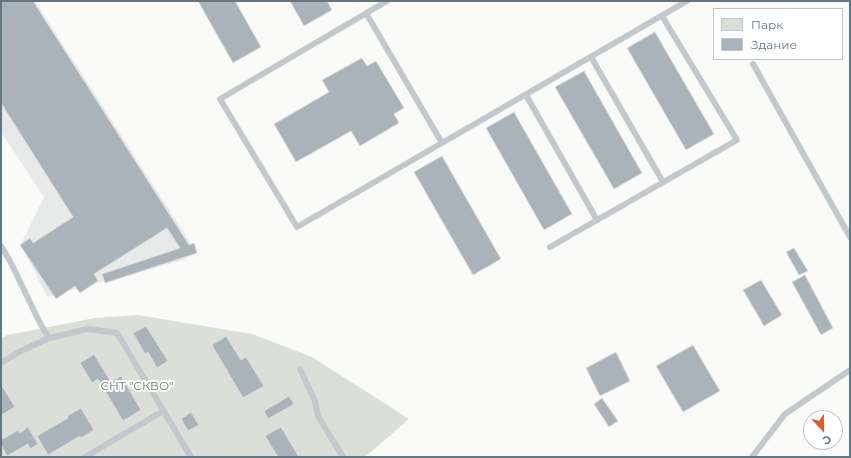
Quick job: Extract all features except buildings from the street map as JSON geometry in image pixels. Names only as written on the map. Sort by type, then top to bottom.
[{"type":"lane","points":[[387,1],[220,99],[297,227],[687,1]]},
{"type":"lane","points":[[366,13],[442,143]]},
{"type":"lane","points":[[550,247],[737,140],[662,16]]},
{"type":"lane","points":[[591,57],[663,182]]},
{"type":"lane","points":[[753,64],[850,237]]},
{"type":"lane","points":[[526,95],[597,220]]},
{"type":"lane","points":[[1,246],[49,338]]},
{"type":"lane","points":[[1,363],[21,351],[49,338],[88,329],[117,333],[191,457]]},
{"type":"lane","points":[[300,369],[315,400],[318,416],[344,457]]},
{"type":"lane","points":[[752,457],[785,414],[850,370]]},
{"type":"lane","points":[[85,457],[163,411]]},
{"type":"shaded area","points":[[1,1],[35,1],[197,253],[183,260],[47,297],[21,244],[44,197],[1,132]]},
{"type":"green space","name":"СНТ \"СКВО\"","points":[[138,315],[252,334],[312,357],[409,419],[365,457],[1,457],[1,338],[8,335],[95,318]]}]
